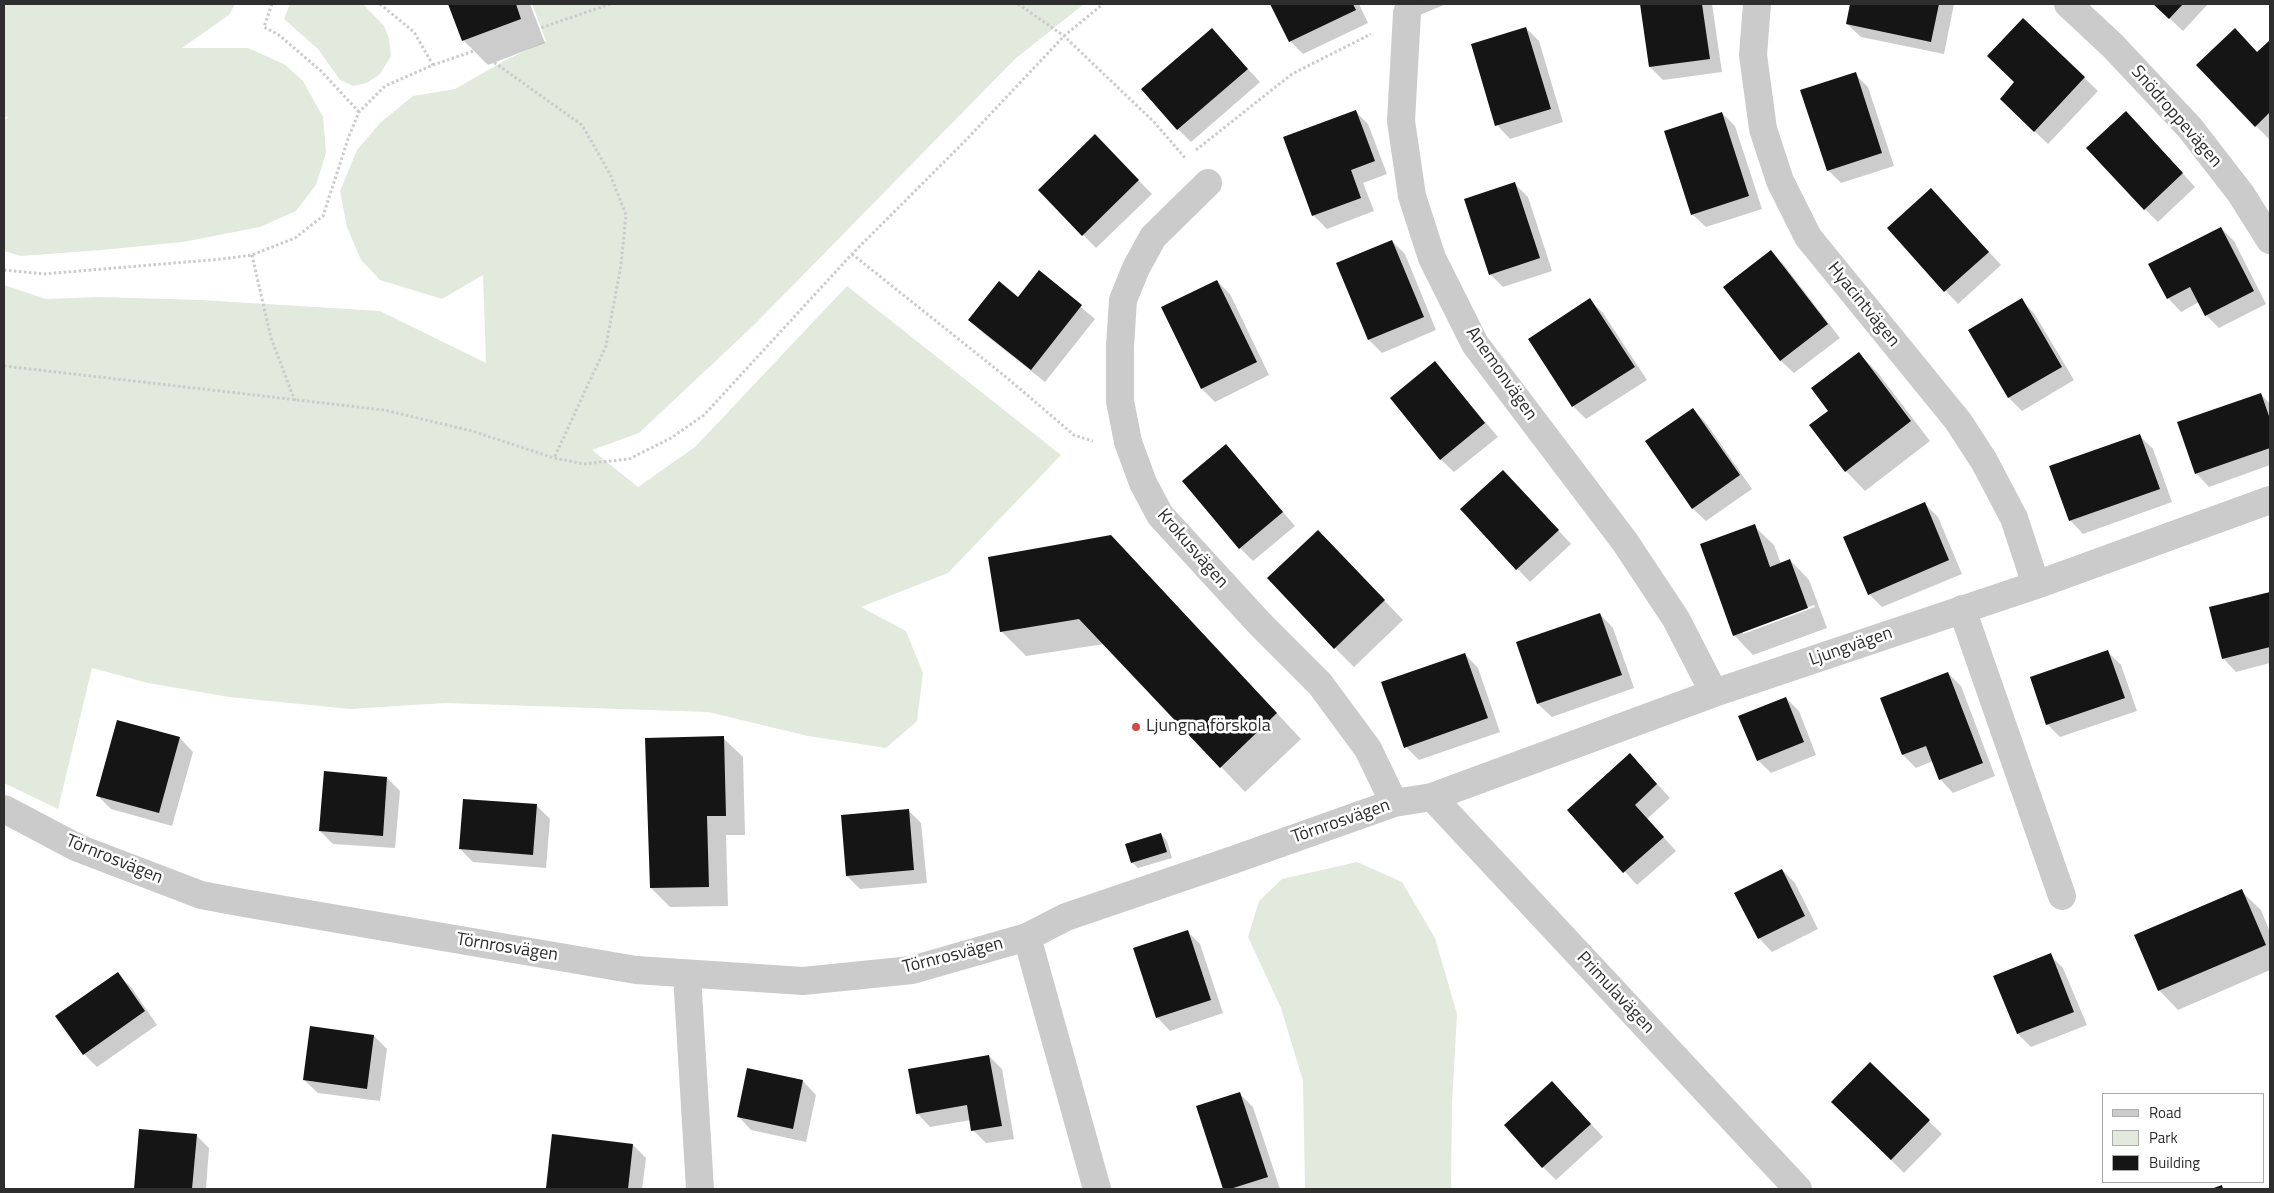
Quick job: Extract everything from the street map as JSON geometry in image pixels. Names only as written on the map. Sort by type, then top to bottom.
[{"type":"street","name":"Hyacintvägen","points":[[1757,4],[1753,55],[1763,129],[1780,181],[1808,237],[1958,421],[1984,461],[2014,518],[2036,584]]},
{"type":"street","name":"Snödroppevägen","points":[[2068,4],[2113,46],[2190,128],[2241,194],[2270,240]]},
{"type":"street","name":"Anemonvägen","points":[[1407,13],[1401,120],[1412,196],[1432,258],[1475,344],[1625,542],[1676,619],[1714,693]]},
{"type":"street","name":"Krokusvägen","points":[[1208,183],[1153,237],[1136,268],[1123,300],[1120,346],[1120,400],[1128,442],[1143,483],[1160,515],[1260,624],[1320,684],[1368,749],[1394,803]]},
{"type":"street","name":"Ljungvägen","points":[[1432,797],[1714,693],[1962,610],[2270,500]]},
{"type":"street","points":[[1962,610],[2062,896]]},
{"type":"street","name":"Törnrosvägen","points":[[4,809],[78,848],[200,895],[636,970],[687,975],[803,981],[912,970],[1027,937],[1066,917],[1394,803],[1432,797]]},
{"type":"street","name":"Primulavägen","points":[[1432,797],[1798,1189]]},
{"type":"street","name":"Törnrosvägen","points":[[1027,937],[1097,1189]]},
{"type":"street","points":[[687,975],[700,1189]]},
{"type":"path","points":[[272,4],[264,28],[280,36],[321,71],[359,112]]},
{"type":"path","points":[[380,4],[414,32],[433,66]]},
{"type":"path","points":[[4,270],[43,274],[222,259],[252,255],[295,238],[323,216],[349,136],[359,112],[386,86],[433,66],[610,4]]},
{"type":"path","points":[[1018,4],[1064,36],[1154,122],[1208,183]]},
{"type":"path","points":[[4,366],[384,410],[472,431],[554,458],[584,464],[629,459],[671,438],[704,415],[852,254],[967,138],[1064,36],[1103,4]]},
{"type":"path","points":[[1185,158],[1292,74],[1369,36],[1407,13]]},
{"type":"path","points":[[477,51],[582,125],[610,174],[626,215],[621,264],[606,346],[554,458]]},
{"type":"path","points":[[852,254],[1006,377],[1074,435],[1108,446],[1128,442]]},
{"type":"path","points":[[252,255],[270,338],[295,401]]},
{"type":"green space","points":[[4,4],[235,4],[229,15],[182,48],[248,48],[284,64],[303,81],[323,117],[326,153],[316,185],[296,211],[260,227],[183,242],[102,250],[21,256],[4,251],[4,120],[9,117],[4,117]]},
{"type":"green space","points":[[290,4],[363,4],[384,26],[389,38],[391,56],[380,74],[367,83],[353,86],[340,80],[318,49],[284,19]]},
{"type":"green space","points":[[532,4],[1084,4],[1015,59],[754,325],[639,433],[592,450],[638,487],[695,447],[847,286],[1061,455],[948,573],[861,607],[906,631],[923,673],[917,721],[886,748],[808,736],[708,712],[445,703],[350,709],[229,697],[148,683],[92,668],[58,809],[4,783],[4,285],[46,299],[101,297],[201,300],[380,311],[486,363],[483,275],[442,299],[380,280],[361,260],[347,227],[340,191],[357,150],[381,122],[413,96],[455,89],[504,61],[546,41]]},
{"type":"green space","points":[[1357,862],[1402,882],[1435,938],[1457,1014],[1452,1104],[1451,1189],[1305,1189],[1303,1081],[1281,1008],[1248,937],[1259,901],[1282,879]]},
{"type":"building","points":[[448,4],[516,4],[521,19],[462,41]]},
{"type":"building","points":[[1270,4],[1353,4],[1356,10],[1289,42]]},
{"type":"building","points":[[1640,4],[1702,4],[1710,59],[1649,67]]},
{"type":"building","points":[[1850,4],[1939,4],[1931,42],[1846,24]]},
{"type":"building","points":[[2153,4],[2183,4],[2169,19]]},
{"type":"building","points":[[2023,18],[2085,77],[2034,132],[2000,99],[2014,82],[1987,56]]},
{"type":"building","points":[[1526,27],[1551,109],[1495,126],[1471,44]]},
{"type":"building","points":[[1212,28],[1248,69],[1177,130],[1141,89]]},
{"type":"building","points":[[2235,28],[2257,52],[2270,40],[2270,112],[2255,127],[2196,65]]},
{"type":"building","points":[[1856,72],[1882,153],[1827,171],[1800,90]]},
{"type":"building","points":[[1356,110],[1375,161],[1351,170],[1361,198],[1312,216],[1283,137]]},
{"type":"building","points":[[2126,111],[2183,173],[2144,210],[2086,148]]},
{"type":"building","points":[[1722,112],[1749,196],[1691,215],[1664,131]]},
{"type":"building","points":[[1095,134],[1139,180],[1082,236],[1038,190]]},
{"type":"building","points":[[1515,182],[1540,258],[1489,275],[1464,199]]},
{"type":"building","points":[[1931,188],[1989,252],[1944,292],[1887,228]]},
{"type":"building","points":[[2221,227],[2254,291],[2205,316],[2190,287],[2167,299],[2148,264]]},
{"type":"building","points":[[1392,240],[1424,317],[1368,340],[1336,263]]},
{"type":"building","points":[[1771,250],[1828,324],[1780,361],[1723,287]]},
{"type":"building","points":[[1039,270],[1082,305],[1031,370],[968,320],[999,281],[1018,297]]},
{"type":"building","points":[[1217,280],[1257,362],[1201,389],[1161,307]]},
{"type":"building","points":[[1590,298],[1635,367],[1572,407],[1528,339]]},
{"type":"building","points":[[2022,298],[2062,367],[2008,398],[1968,330]]},
{"type":"building","points":[[1859,352],[1911,421],[1845,472],[1809,425],[1828,411],[1811,388]]},
{"type":"building","points":[[1435,361],[1485,423],[1440,460],[1390,398]]},
{"type":"building","points":[[2261,393],[2270,419],[2270,448],[2195,474],[2177,422]]},
{"type":"building","points":[[1693,408],[1740,475],[1692,509],[1645,441]]},
{"type":"building","points":[[2140,434],[2160,489],[2069,521],[2049,466]]},
{"type":"building","points":[[1226,444],[1283,512],[1239,549],[1182,481]]},
{"type":"building","points":[[1503,470],[1559,530],[1516,570],[1460,509]]},
{"type":"building","points":[[1925,502],[1949,560],[1868,595],[1843,537]]},
{"type":"building","points":[[1755,524],[1770,567],[1790,559],[1808,608],[1733,636],[1700,544]]},
{"type":"building","points":[[1318,530],[1385,600],[1334,649],[1267,578]]},
{"type":"building","points":[[1111,535],[1277,713],[1220,768],[1079,619],[1000,632],[988,557]]},
{"type":"building","points":[[2270,592],[2270,647],[2222,659],[2209,607]]},
{"type":"building","points":[[1600,613],[1622,675],[1537,704],[1516,642]]},
{"type":"building","points":[[2108,650],[2125,698],[2046,725],[2030,677]]},
{"type":"building","points":[[1465,653],[1488,718],[1404,748],[1381,682]]},
{"type":"building","points":[[1948,672],[1983,763],[1939,780],[1926,746],[1902,755],[1880,698]]},
{"type":"building","points":[[1786,697],[1804,742],[1757,761],[1738,716]]},
{"type":"building","points":[[117,720],[180,737],[159,813],[96,796]]},
{"type":"building","points":[[724,736],[726,816],[707,816],[709,887],[650,888],[645,738]]},
{"type":"building","points":[[1630,753],[1657,784],[1635,805],[1664,837],[1623,873],[1567,810]]},
{"type":"building","points":[[324,771],[387,777],[383,836],[319,831]]},
{"type":"building","points":[[463,799],[537,804],[533,855],[459,849]]},
{"type":"building","points":[[909,809],[914,870],[846,876],[841,815]]},
{"type":"building","points":[[1161,833],[1167,852],[1131,863],[1125,844]]},
{"type":"building","points":[[1782,869],[1805,916],[1758,939],[1734,893]]},
{"type":"building","points":[[2242,889],[2266,945],[2158,991],[2134,935]]},
{"type":"building","points":[[1188,930],[1211,1000],[1156,1018],[1133,948]]},
{"type":"building","points":[[2051,953],[2074,1012],[2017,1034],[1993,976]]},
{"type":"building","points":[[118,972],[145,1011],[83,1055],[55,1016]]},
{"type":"building","points":[[310,1026],[374,1035],[367,1089],[303,1080]]},
{"type":"building","points":[[989,1055],[1002,1126],[971,1131],[967,1105],[916,1114],[908,1069]]},
{"type":"building","points":[[1870,1062],[1930,1120],[1891,1160],[1831,1102]]},
{"type":"building","points":[[747,1068],[803,1080],[793,1129],[737,1117]]},
{"type":"building","points":[[1552,1081],[1591,1124],[1542,1168],[1504,1125]]},
{"type":"building","points":[[1240,1092],[1268,1177],[1230,1189],[1223,1189],[1196,1106]]},
{"type":"building","points":[[139,1129],[197,1134],[192,1189],[134,1189]]},
{"type":"building","points":[[552,1134],[633,1144],[628,1189],[546,1188]]},
{"type":"building","points":[[2222,1185],[2223,1189],[2211,1189]]},
{"type":"place","name":"Ljungna förskola","points":[[1136,727]]}]
